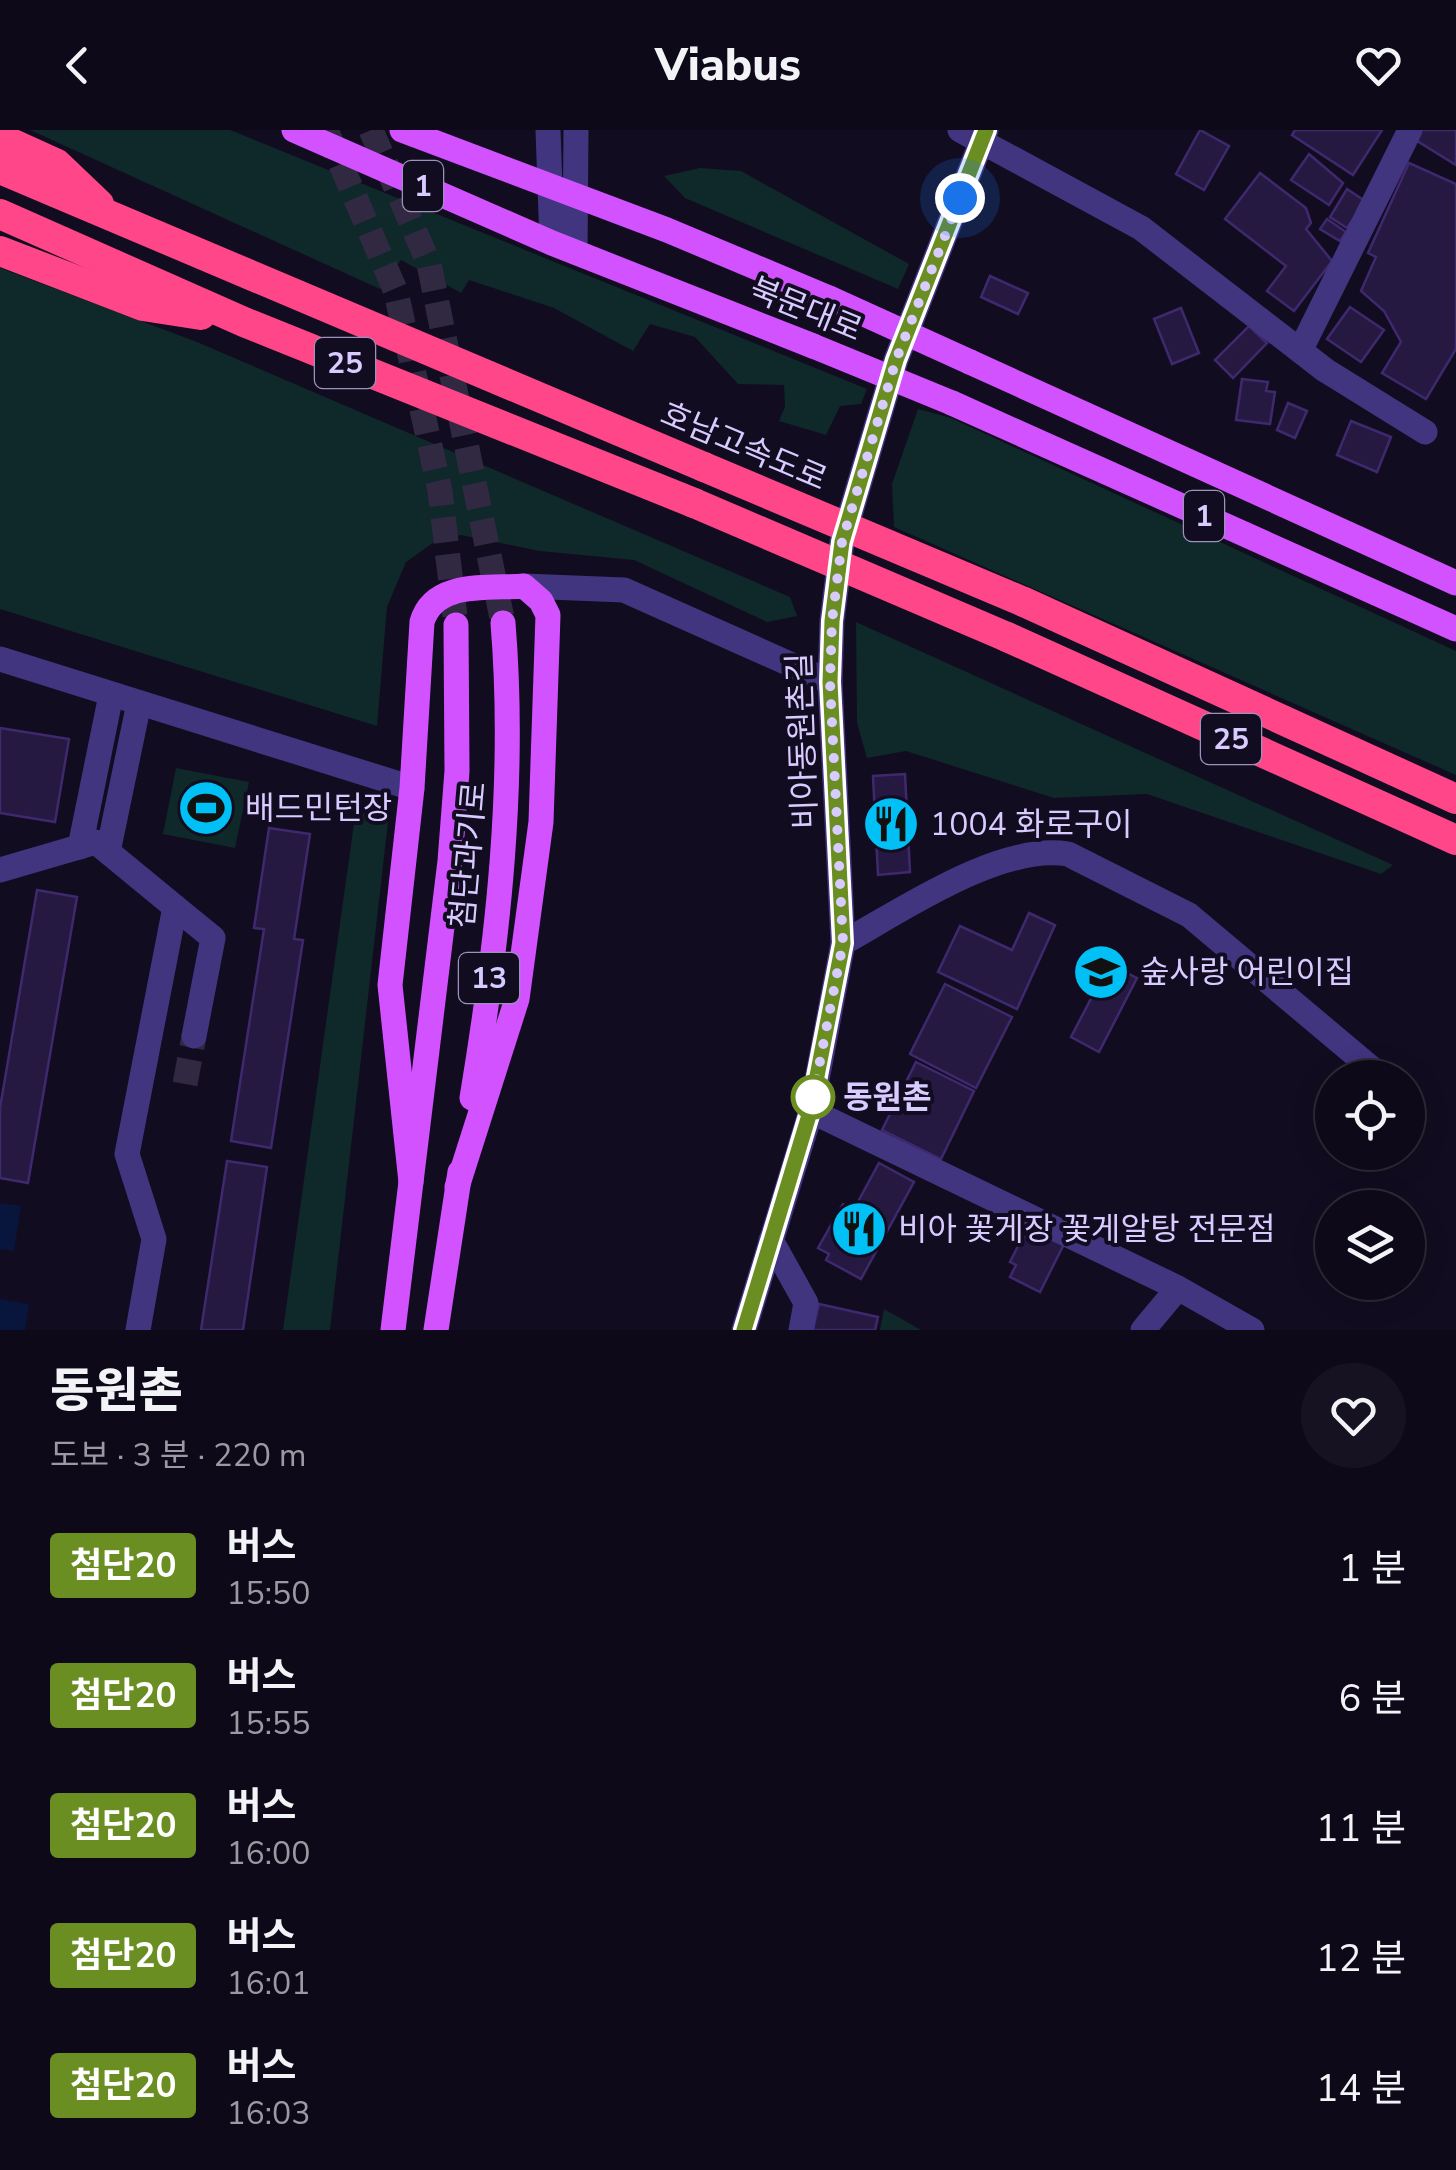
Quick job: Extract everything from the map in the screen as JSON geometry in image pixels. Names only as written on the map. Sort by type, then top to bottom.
[{"type":"highway","points":[[0,138],[57,164],[116,220]]},
{"type":"highway","name":"호남고속도로","points":[[0,169],[1024,602],[1456,798]]},
{"type":"highway","name":"25","points":[[0,214],[244,322],[694,503],[1007,637],[1456,840]]},
{"type":"highway","points":[[0,250],[142,306],[244,322]]},
{"type":"main road","name":"북문대로","points":[[294,130],[563,247],[952,403],[1456,629]]},
{"type":"main road","name":"북문대로","points":[[402,130],[828,298],[1456,583]]},
{"type":"main road","points":[[411,1182],[390,985],[412,788],[424,614],[450,592],[524,586],[541,601],[548,615],[541,822],[517,999],[457,1187]]},
{"type":"main road","name":"첨단과기로","points":[[436,1330],[486,1014],[504,841],[509,726],[504,623]]},
{"type":"main road","name":"첨단과기로","points":[[393,1330],[450,861],[457,771],[456,625]]},
{"type":"street","points":[[548,130],[562,190],[563,247]]},
{"type":"street","points":[[562,190],[576,130]]},
{"type":"street","points":[[1301,349],[1410,130]]},
{"type":"street","name":"비아동원촌길","points":[[744,1330],[810,1112],[843,943],[830,682],[832,621],[842,542],[871,434],[976,134],[1142,228],[1301,349],[1424,432]]},
{"type":"street","points":[[524,586],[624,590],[830,682]]},
{"type":"street","points":[[0,659],[412,788]]},
{"type":"street","points":[[80,846],[111,695]]},
{"type":"street","points":[[108,852],[139,704]]},
{"type":"street","points":[[0,870],[96,842],[213,938],[194,1036]]},
{"type":"street","points":[[843,943],[980,872],[1048,851],[1068,854],[1189,915],[1362,1060]]},
{"type":"street","points":[[138,1330],[154,1239],[127,1154],[175,908]]},
{"type":"street","points":[[810,1112],[1178,1288],[1252,1330]]},
{"type":"street","points":[[771,1240],[806,1303],[801,1330]]},
{"type":"street","points":[[1142,1330],[1178,1288]]},
{"type":"green space","points":[[30,130],[230,130],[867,389],[861,404],[840,406],[826,435],[779,421],[785,407],[784,385],[738,384],[695,337],[650,324],[633,351],[554,308],[469,280],[461,293],[401,260],[380,289]]},
{"type":"green space","points":[[700,168],[741,171],[909,264],[898,289],[685,198],[664,176]]},
{"type":"green space","points":[[0,268],[197,342],[790,597],[797,616],[767,622],[634,560],[540,551],[461,535],[437,540],[406,562],[387,607],[377,726],[0,609]]},
{"type":"green space","points":[[918,409],[951,418],[1456,651],[1456,775],[894,527],[892,484]]},
{"type":"green space","points":[[856,622],[1393,865],[1381,874],[1147,794],[1054,798],[906,751],[867,758],[857,723]]},
{"type":"green space","name":"배드민턴장","points":[[176,768],[249,782],[235,848],[163,834]]},
{"type":"green space","points":[[357,802],[389,813],[330,1330],[283,1330]]},
{"type":"green space","points":[[884,1309],[921,1330],[880,1330]]},
{"type":"water","points":[[0,1203],[21,1206],[14,1251],[0,1249]]},
{"type":"water","points":[[0,1299],[29,1304],[25,1330],[0,1330]]},
{"type":"building","points":[[1200,130],[1229,146],[1204,190],[1176,174]]},
{"type":"building","points":[[1295,130],[1382,130],[1353,175],[1292,135]]},
{"type":"building","points":[[1420,130],[1456,130],[1456,165],[1414,139]]},
{"type":"building","points":[[1309,154],[1343,183],[1329,205],[1291,180]]},
{"type":"building","points":[[1409,163],[1456,184],[1456,349],[1426,399],[1382,373],[1401,342],[1384,311],[1361,291],[1376,257],[1368,253]]},
{"type":"building","points":[[1260,173],[1306,208],[1311,223],[1306,229],[1332,261],[1294,311],[1267,291],[1286,266],[1225,219]]},
{"type":"building","points":[[1347,189],[1365,201],[1347,228],[1330,217]]},
{"type":"building","points":[[1327,219],[1346,232],[1340,241],[1320,229]]},
{"type":"building","points":[[990,276],[1028,293],[1018,314],[981,297]]},
{"type":"building","points":[[1350,307],[1384,330],[1361,362],[1327,339]]},
{"type":"building","points":[[1181,308],[1199,353],[1172,364],[1154,319]]},
{"type":"building","points":[[1249,326],[1267,343],[1233,378],[1215,360]]},
{"type":"building","points":[[1242,379],[1268,382],[1266,391],[1275,392],[1270,424],[1236,420]]},
{"type":"building","points":[[1288,403],[1307,411],[1295,438],[1277,430]]},
{"type":"building","points":[[1351,421],[1391,437],[1377,472],[1337,455]]},
{"type":"building","points":[[0,728],[69,739],[55,822],[0,813]]},
{"type":"building","name":"1004 화로구이","points":[[905,774],[910,872],[878,875],[873,776]]},
{"type":"building","points":[[269,828],[310,834],[294,939],[303,940],[271,1148],[231,1141],[264,929],[254,928]]},
{"type":"building","points":[[37,890],[77,897],[28,1183],[0,1178],[0,1108]]},
{"type":"building","points":[[1029,913],[1055,925],[1017,1009],[938,972],[960,926],[1012,950]]},
{"type":"building","points":[[1109,964],[1137,978],[1099,1052],[1071,1037]]},
{"type":"building","points":[[945,984],[1012,1017],[976,1088],[910,1054]]},
{"type":"building","points":[[916,1062],[974,1091],[941,1159],[882,1130]]},
{"type":"building","points":[[227,1161],[267,1167],[243,1330],[201,1330]]},
{"type":"building","name":"비아 꽃게장 꽃게알탕 전문점","points":[[879,1163],[914,1182],[861,1279],[826,1260],[829,1254],[818,1248],[843,1204],[854,1209]]},
{"type":"building","points":[[1038,1231],[1064,1244],[1040,1292],[1010,1277],[1016,1265],[1010,1262],[1023,1236],[1033,1241]]},
{"type":"building","points":[[819,1304],[878,1317],[875,1330],[813,1330]]},
{"type":"tunnel","points":[[326,130],[396,292],[440,491],[456,625]]},
{"type":"tunnel","points":[[371,130],[429,264],[503,623]]},
{"type":"tunnel","points":[[185,1084],[194,1036]]},
{"type":"bus line","name":"첨단20","points":[[744,1330],[810,1112],[843,943],[830,682],[832,621],[842,542],[896,360],[986,130]]},
{"type":"place","name":"배드민턴장","points":[[206,808]]},
{"type":"place","name":"1004 화로구이","points":[[891,824]]},
{"type":"place","name":"숲사랑 어린이집","points":[[1101,972]]},
{"type":"place","name":"동원촌","points":[[813,1097]]},
{"type":"place","name":"비아 꽃게장 꽃게알탕 전문점","points":[[859,1229]]},
{"type":"route","points":[[813,1097],[843,943],[830,682],[832,621],[842,542],[896,360],[960,198]]}]
